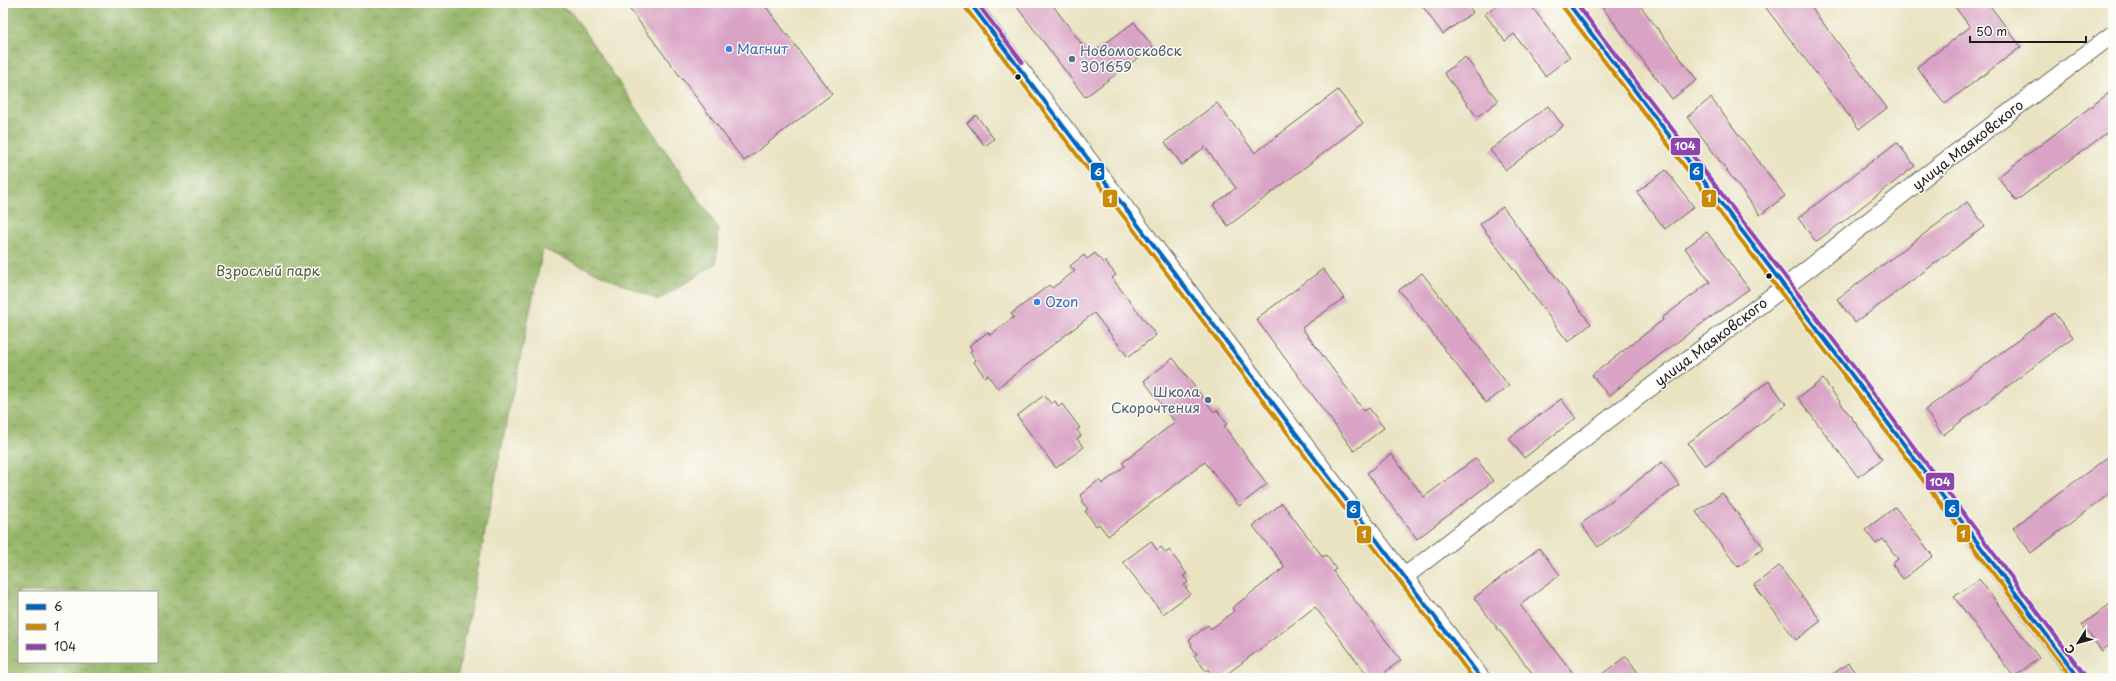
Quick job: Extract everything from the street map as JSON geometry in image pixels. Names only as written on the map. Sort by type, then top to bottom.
[{"type":"street","points":[[970,3],[1481,678]]},
{"type":"street","points":[[1568,3],[1785,287],[2079,678]]},
{"type":"street","name":"улица Маяковского","points":[[1404,577],[1639,396],[1785,287],[2113,34]]},
{"type":"green space","name":"Взрослый парк","points":[[3,3],[553,3],[571,12],[718,228],[716,264],[658,300],[543,249],[499,459],[457,678],[3,678]]},
{"type":"building","name":"Магнит","points":[[625,3],[763,3],[832,94],[744,161]]},
{"type":"building","points":[[1014,3],[1051,3],[1090,55],[1134,22],[1153,47],[1085,97]]},
{"type":"building","points":[[1420,3],[1466,3],[1473,12],[1443,34]]},
{"type":"building","points":[[1499,3],[1529,3],[1570,57],[1545,76],[1514,34],[1505,41],[1485,14]]},
{"type":"building","points":[[1599,3],[1638,3],[1697,80],[1672,99]]},
{"type":"building","points":[[1772,3],[1808,3],[1887,108],[1859,129],[1766,8]]},
{"type":"building","points":[[1952,3],[1988,3],[2021,47],[1945,104],[1917,67],[1970,27]]},
{"type":"building","points":[[1465,57],[1498,101],[1477,117],[1444,73]]},
{"type":"building","points":[[1338,90],[1363,123],[1228,226],[1213,205],[1236,188],[1205,147],[1182,165],[1165,142],[1217,103],[1255,153]]},
{"type":"building","points":[[2113,90],[2113,128],[2016,201],[1998,177]]},
{"type":"building","points":[[1711,98],[1785,196],[1760,215],[1687,117]]},
{"type":"building","points":[[1548,106],[1563,126],[1506,170],[1490,150]]},
{"type":"building","points":[[976,115],[994,139],[985,146],[967,123]]},
{"type":"building","points":[[1897,142],[1915,166],[1816,242],[1798,218]]},
{"type":"building","points":[[1666,170],[1694,207],[1665,229],[1637,192]]},
{"type":"building","points":[[1967,202],[1985,226],[1855,323],[1837,299]]},
{"type":"building","points":[[1503,207],[1591,324],[1568,342],[1480,224]]},
{"type":"building","points":[[1707,232],[1749,289],[1661,354],[1609,396],[1592,375],[1663,320],[1662,318],[1710,282],[1685,248]]},
{"type":"building","points":[[1095,253],[1103,263],[1105,261],[1116,275],[1112,278],[1156,335],[1128,357],[1094,313],[997,388],[988,375],[985,377],[974,362],[976,360],[970,352],[972,350],[969,346],[988,332],[990,335],[1014,317],[1011,314],[1049,285],[1052,288],[1075,271],[1070,266],[1084,255],[1087,259]]},
{"type":"building","points":[[1323,269],[1344,298],[1302,328],[1364,411],[1369,408],[1384,428],[1354,451],[1256,319]]},
{"type":"building","points":[[1422,273],[1509,386],[1486,403],[1399,290]]},
{"type":"building","points":[[2054,313],[2073,337],[1943,435],[1925,410]]},
{"type":"building","points":[[1173,358],[1214,412],[1217,410],[1227,424],[1224,426],[1267,484],[1239,506],[1205,462],[1108,536],[1099,524],[1096,526],[1085,511],[1088,509],[1081,501],[1083,499],[1080,495],[1099,480],[1102,484],[1125,466],[1122,463],[1175,422],[1144,381]]},
{"type":"building","points":[[1823,379],[1882,459],[1858,477],[1798,398]]},
{"type":"building","points":[[1769,381],[1786,404],[1705,466],[1688,443]]},
{"type":"building","points":[[1044,395],[1051,404],[1055,401],[1059,407],[1062,404],[1080,428],[1077,430],[1081,436],[1077,439],[1084,447],[1056,468],[1017,416]]},
{"type":"building","points":[[1561,399],[1576,418],[1524,458],[1509,438]]},
{"type":"building","points":[[2113,453],[2113,491],[2031,553],[2013,528]]},
{"type":"building","points":[[1391,454],[1424,497],[1476,458],[1493,481],[1417,539],[1367,473]]},
{"type":"building","points":[[1662,462],[1679,485],[1598,547],[1581,524]]},
{"type":"building","points":[[1722,493],[1764,548],[1738,567],[1696,512]]},
{"type":"building","points":[[1282,503],[1323,557],[1326,555],[1336,569],[1333,571],[1339,580],[1401,660],[1378,678],[1370,678],[1315,607],[1222,678],[1215,678],[1208,669],[1206,671],[1194,656],[1197,654],[1191,646],[1192,644],[1189,640],[1208,625],[1211,629],[1234,611],[1232,608],[1285,567],[1253,526]]},
{"type":"building","points":[[1895,507],[1933,556],[1903,579],[1892,564],[1898,559],[1883,539],[1876,544],[1865,530]]},
{"type":"building","points":[[1151,541],[1157,550],[1161,547],[1166,553],[1169,550],[1187,574],[1183,576],[1188,582],[1184,585],[1190,594],[1163,614],[1123,562]]},
{"type":"building","points":[[1539,548],[1560,575],[1520,605],[1573,673],[1566,678],[1536,678],[1474,598]]},
{"type":"building","points":[[1779,566],[1821,621],[1796,640],[1754,585]]},
{"type":"building","points":[[1979,579],[2039,658],[2014,677],[1954,597]]},
{"type":"building","points":[[2113,602],[2113,642],[2102,651],[2082,625]]},
{"type":"building","points":[[1626,656],[1642,678],[1597,678]]},
{"type":"building","points":[[1848,663],[1859,678],[1828,678]]},
{"type":"transit line","name":"6","points":[[970,3],[1481,678]]},
{"type":"transit line","name":"104","points":[[977,3],[1022,62]]},
{"type":"transit line","name":"6","points":[[1568,3],[1842,362],[2079,678]]},
{"type":"transit line","name":"104","points":[[1576,3],[1847,358],[2084,674]]},
{"type":"transit line","name":"1","points":[[965,7],[1473,678]]},
{"type":"transit line","name":"1","points":[[1563,7],[1837,366],[2072,678]]},
{"type":"place","name":"Магнит","points":[[729,49]]},
{"type":"place","name":"Новомосковск 301659","points":[[1072,59]]},
{"type":"place","name":"Ozon","points":[[1037,302]]},
{"type":"place","name":"Школа Скорочтения","points":[[1208,400]]}]
